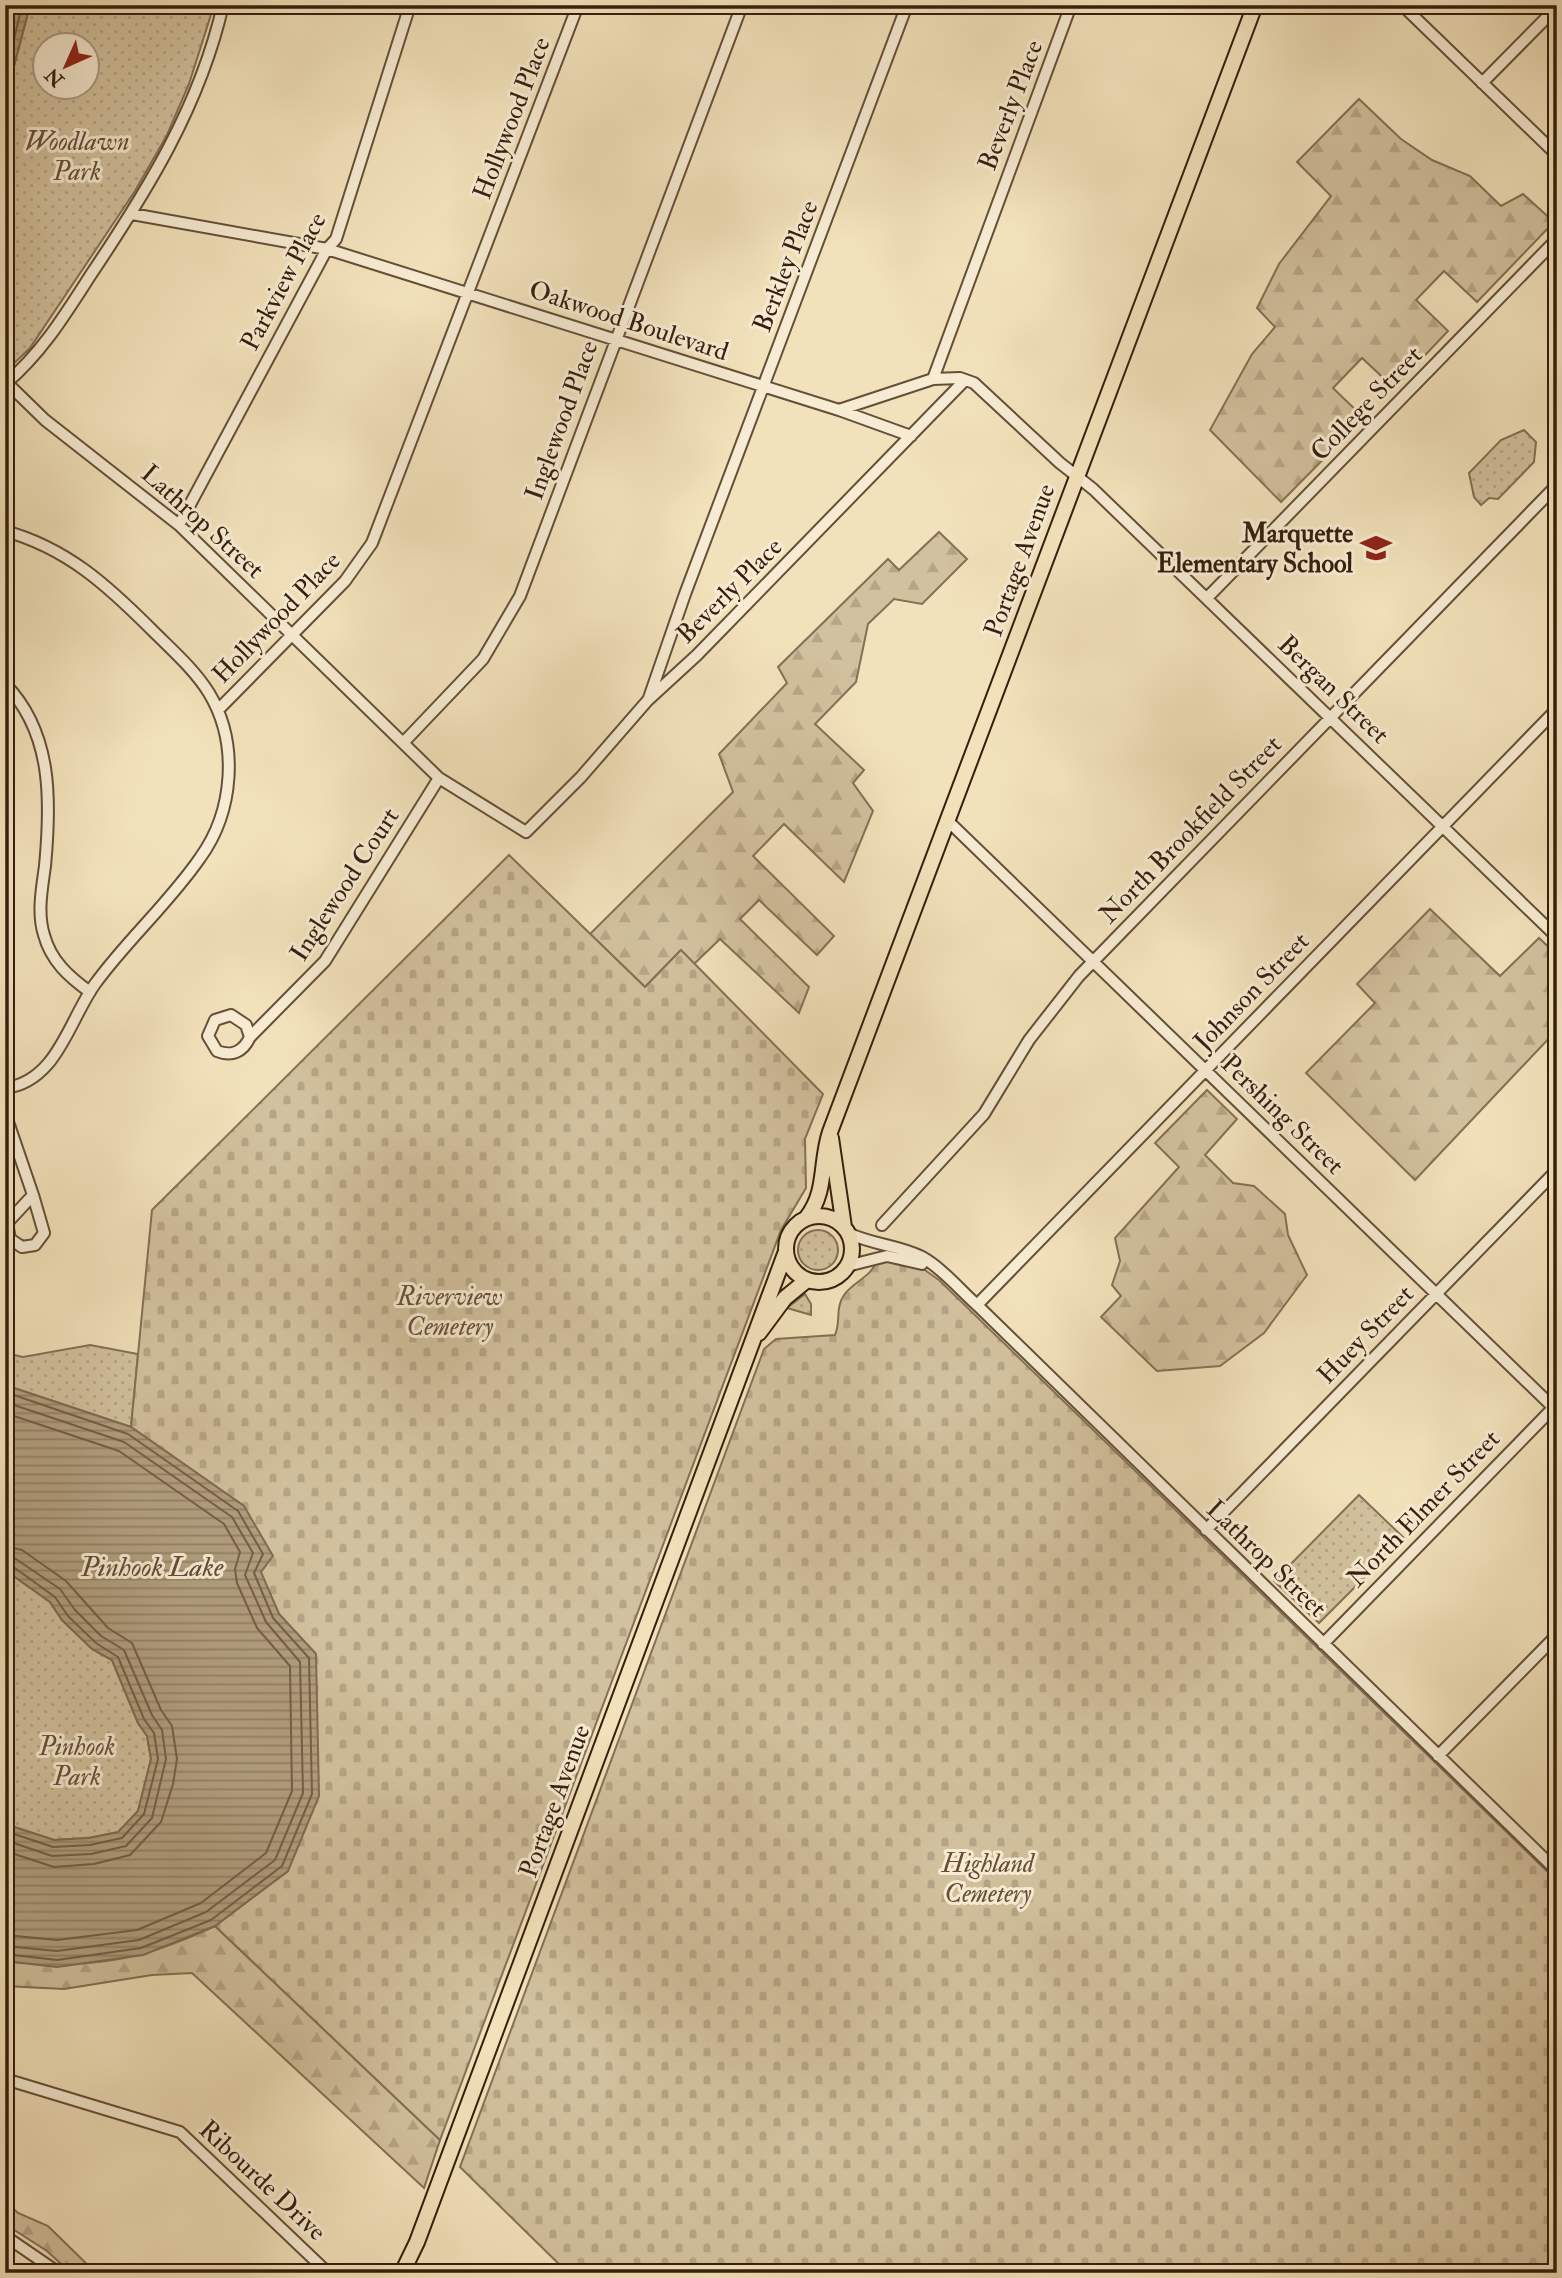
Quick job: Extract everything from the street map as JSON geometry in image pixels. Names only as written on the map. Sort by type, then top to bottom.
[{"type":"main road","name":"Portage Avenue","points":[[807,1217],[820,1197],[824,1151],[830,1132],[1255,5]]},
{"type":"main road","name":"Portage Avenue","points":[[830,1132],[846,1230]]},
{"type":"main road","points":[[807,1217],[823,1217],[846,1230],[852,1250],[847,1266],[830,1280],[807,1280],[788,1264],[785,1254],[793,1229],[807,1217]]},
{"type":"main road","name":"Portage Avenue","points":[[402,2273],[416,2242],[785,1254]]},
{"type":"main road","name":"Portage Avenue","points":[[751,1345],[785,1298],[807,1280]]},
{"type":"street","points":[[6,384],[48,339],[132,214],[167,153],[206,67],[223,5]]},
{"type":"street","name":"Parkview Place","points":[[179,525],[327,249],[336,239],[410,5]]},
{"type":"street","name":"Hollywood Place","points":[[5,1087],[24,1082],[47,1066],[90,992],[211,841],[220,821],[229,781],[227,743],[218,710],[345,581],[372,543],[470,294],[578,5]]},
{"type":"street","name":"Inglewood Place","points":[[403,743],[483,659],[515,606],[742,5]]},
{"type":"street","name":"Berkley Place","points":[[648,700],[685,594],[906,5]]},
{"type":"street","name":"Beverly Place","points":[[933,379],[1071,5]]},
{"type":"street","points":[[1402,5],[1557,155]]},
{"type":"street","points":[[1482,83],[1557,7]]},
{"type":"street","name":"Oakwood Boulevard","points":[[132,214],[327,249],[839,410]]},
{"type":"street","name":"College Street","points":[[1207,598],[1557,239]]},
{"type":"street","points":[[839,410],[933,379],[965,380],[982,389],[1077,476]]},
{"type":"street","name":"Beverly Place","points":[[526,832],[581,777],[648,700],[697,655],[965,380]]},
{"type":"street","name":"Lathrop Street","points":[[6,384],[45,420],[179,525],[439,778],[526,832]]},
{"type":"street","points":[[839,410],[911,436]]},
{"type":"street","name":"Bergan Street","points":[[1077,476],[1557,937]]},
{"type":"street","name":"North Brookfield Street","points":[[882,1225],[984,1114],[1044,1018],[1093,961],[1557,485]]},
{"type":"street","points":[[5,531],[53,548],[94,575],[188,665],[218,710]]},
{"type":"street","points":[[5,684],[29,717],[47,777],[49,824],[40,910],[43,934],[56,961],[90,992]]},
{"type":"street","name":"Johnson Street","points":[[977,1305],[1557,709]]},
{"type":"street","name":"Inglewood Court","points":[[250,1038],[325,961],[439,778]]},
{"type":"street","name":"Pershing Street","points":[[948,821],[1556,1407]]},
{"type":"street","points":[[5,1113],[33,1195],[44,1233],[36,1245],[22,1247],[10,1239],[6,1223],[33,1195]]},
{"type":"street","name":"Huey Street","points":[[1206,1530],[1557,1170]]},
{"type":"street","name":"Lathrop Street","points":[[846,1230],[870,1244],[900,1248],[924,1258],[945,1276],[1557,1871]]},
{"type":"street","name":"Lathrop Street","points":[[847,1266],[872,1258],[902,1257],[945,1276]]},
{"type":"street","name":"North Elmer Street","points":[[1322,1644],[1556,1407]]},
{"type":"street","points":[[1438,1756],[1557,1635]]},
{"type":"street","name":"Ribourde Drive","points":[[5,2079],[180,2132],[326,2271]]},
{"type":"street","points":[[5,2235],[59,2273]]},
{"type":"green space","name":"Woodlawn Park","points":[[30,5],[214,5],[189,84],[167,135],[135,191],[30,348],[5,372],[5,175],[14,66]]},
{"type":"green space","points":[[1359,99],[1401,139],[1432,160],[1470,176],[1501,206],[1523,194],[1554,222],[1477,302],[1444,271],[1416,300],[1448,331],[1394,388],[1362,358],[1333,388],[1364,418],[1281,502],[1210,430],[1252,354],[1275,327],[1257,308],[1279,264],[1331,196],[1297,162]]},
{"type":"green space","points":[[1524,430],[1536,442],[1534,462],[1498,499],[1489,498],[1481,505],[1474,497],[1469,473],[1501,440]]},
{"type":"green space","points":[[939,532],[967,559],[922,604],[894,599],[868,624],[856,682],[815,724],[864,770],[853,783],[873,811],[844,882],[784,824],[753,856],[834,936],[817,955],[759,900],[740,919],[809,987],[799,1013],[720,939],[694,964],[680,951],[645,987],[590,934],[733,792],[719,754],[787,683],[778,667],[888,559],[899,570]]},
{"type":"green space","name":"Riverview Cemetery","points":[[509,855],[645,987],[681,950],[823,1094],[805,1139],[806,1188],[781,1230],[440,2140],[215,1926],[288,1871],[316,1654],[279,1614],[260,1572],[244,1506],[131,1427],[152,1210]]},
{"type":"green space","points":[[1430,909],[1500,976],[1539,938],[1557,955],[1557,1037],[1553,1034],[1415,1180],[1306,1073],[1375,1003],[1357,984]]},
{"type":"green space","points":[[1207,1090],[1237,1119],[1205,1155],[1233,1183],[1254,1186],[1285,1214],[1288,1235],[1307,1275],[1264,1333],[1220,1366],[1157,1371],[1101,1317],[1121,1296],[1112,1285],[1120,1261],[1115,1238],[1179,1167],[1155,1143]]},
{"type":"green space","points":[[818,1230],[826,1231],[832,1236],[837,1242],[837,1258],[832,1264],[826,1269],[818,1270],[810,1269],[804,1264],[799,1258],[798,1250],[799,1242],[804,1236],[810,1231]]},
{"type":"green space","name":"Highland Cemetery","points":[[902,1261],[922,1268],[939,1280],[1557,1881],[1557,2273],[568,2273],[460,2167],[764,1349],[776,1339],[835,1335],[844,1295],[876,1262]]},
{"type":"green space","points":[[805,1294],[811,1304],[811,1315],[787,1308]]},
{"type":"green space","points":[[90,1345],[138,1354],[131,1427],[5,1385],[5,1353],[23,1357]]},
{"type":"green space","points":[[1359,1495],[1404,1538],[1319,1623],[1274,1581]]},
{"type":"green space","name":"Pinhook Park","points":[[5,1570],[50,1602],[62,1620],[92,1649],[112,1660],[138,1723],[147,1736],[151,1759],[138,1811],[119,1832],[89,1838],[54,1840],[5,1824]]},
{"type":"green space","points":[[215,1926],[440,2140],[424,2188],[192,1973],[152,1975],[64,1989],[5,1986],[5,1961],[62,1964],[113,1960],[162,1948]]},
{"type":"green space","points":[[5,2201],[18,2213],[48,2226],[96,2273],[71,2273],[47,2251],[5,2224]]},
{"type":"water","points":[[5,5],[30,5],[14,66],[5,175]]},
{"type":"water","name":"Pinhook Lake","points":[[5,1385],[131,1427],[244,1506],[273,1556],[261,1572],[279,1614],[316,1654],[319,1796],[288,1871],[215,1926],[143,1955],[57,1967],[5,1961],[5,1824],[54,1840],[89,1838],[118,1832],[138,1811],[151,1759],[147,1736],[138,1723],[112,1660],[92,1649],[62,1620],[50,1602],[5,1570]]},
{"type":"place","name":"Marquette Elementary School","points":[[1376,548]]}]
